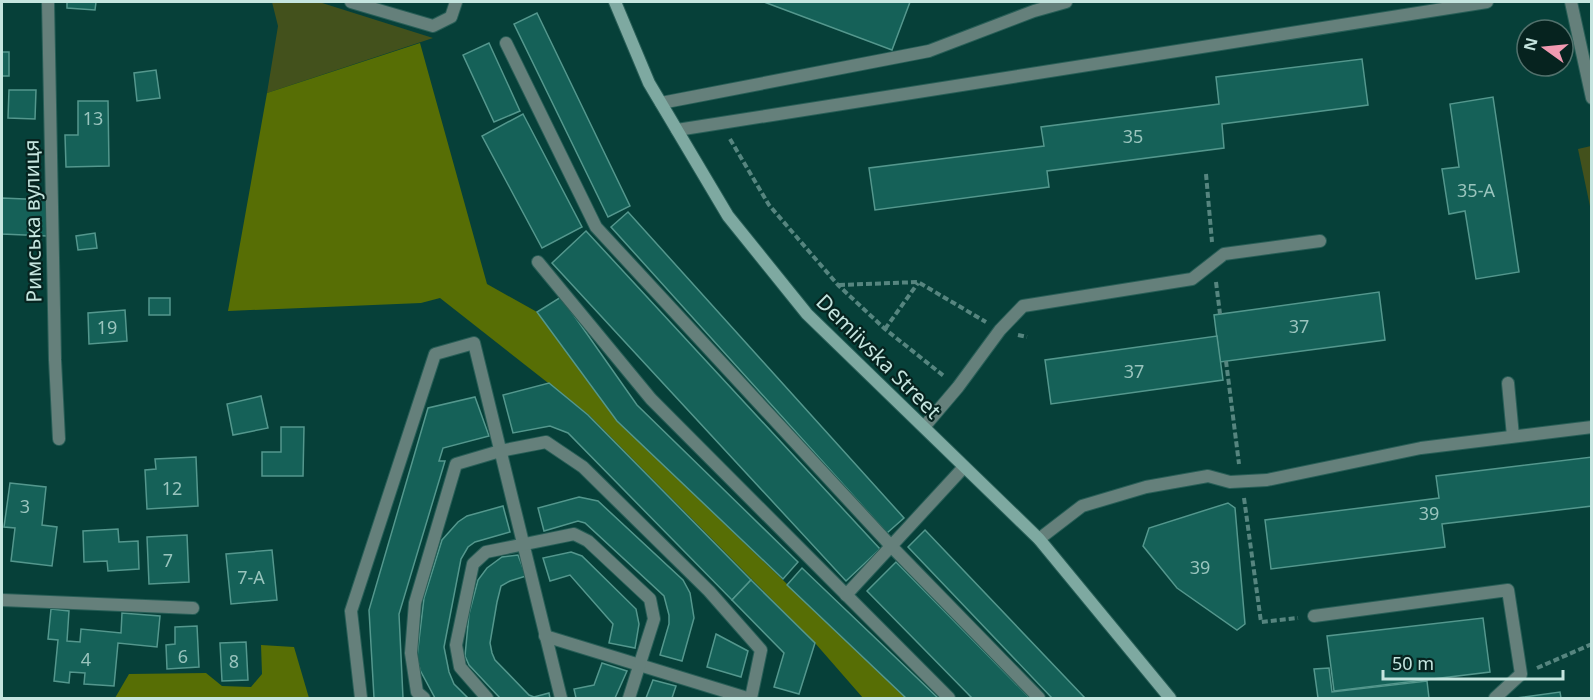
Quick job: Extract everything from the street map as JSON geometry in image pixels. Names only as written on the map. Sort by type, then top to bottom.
[{"type":"street","name":"Римська вулиця","points":[[48,2],[55,360],[59,439]]},
{"type":"street","points":[[351,2],[433,26],[451,17],[456,2]]},
{"type":"street","name":"Demiivska Street","points":[[615,2],[649,83],[728,216],[807,314],[1039,539],[1170,699]]},
{"type":"street","points":[[661,103],[930,51],[1032,6],[1066,2]]},
{"type":"street","points":[[677,130],[1487,2]]},
{"type":"street","points":[[1571,2],[1592,98]]},
{"type":"street","points":[[506,44],[596,227],[891,546],[1039,699]]},
{"type":"street","points":[[924,427],[958,387],[1000,330],[1023,306],[1192,279],[1224,254],[1320,241]]},
{"type":"street","points":[[538,262],[651,399],[949,699]]},
{"type":"street","points":[[361,699],[351,611],[435,354],[474,343],[561,699]]},
{"type":"street","points":[[1508,383],[1513,436]]},
{"type":"street","points":[[1039,539],[1082,506],[1146,487],[1208,476],[1230,482],[1267,480],[1409,450],[1592,426]]},
{"type":"street","points":[[424,699],[417,692],[411,653],[415,603],[456,464],[500,451],[546,442],[584,467],[709,591],[761,650],[749,699],[545,636]]},
{"type":"street","points":[[846,595],[964,467]]},
{"type":"street","points":[[487,699],[460,668],[456,645],[473,564],[486,552],[574,534],[588,541],[650,599],[654,618],[629,699]]},
{"type":"street","points":[[1314,616],[1508,590],[1521,674],[1496,699]]},
{"type":"street","points":[[2,600],[193,608]]},
{"type":"path","points":[[721,123],[769,205],[838,285],[885,329],[958,387]]},
{"type":"path","points":[[838,285],[918,282],[1000,330],[1027,338]]},
{"type":"path","points":[[885,329],[918,282]]},
{"type":"path","points":[[1226,361],[1260,622],[1314,616]]},
{"type":"path","points":[[1521,674],[1592,644]]},
{"type":"green space","points":[[272,2],[319,2],[433,38],[267,93],[278,26]]},
{"type":"green space","points":[[420,43],[487,284],[537,312],[617,421],[906,698],[863,698],[815,643],[589,415],[440,298],[421,303],[228,311],[267,93]]},
{"type":"green space","points":[[1592,146],[1591,211],[1578,149]]},
{"type":"green space","points":[[261,645],[294,647],[309,698],[115,698],[129,674],[206,673],[222,686],[251,687],[262,674]]},
{"type":"building","points":[[67,2],[96,2],[95,10],[67,8]]},
{"type":"building","points":[[764,2],[910,2],[892,50]]},
{"type":"building","points":[[537,13],[630,206],[608,217],[514,24]]},
{"type":"building","points":[[489,43],[520,111],[494,122],[463,55]]},
{"type":"building","points":[[2,52],[9,52],[9,76],[2,76]]},
{"type":"building","points":[[1362,59],[1368,105],[1222,124],[1224,148],[1047,171],[1049,187],[875,210],[869,168],[1044,146],[1041,127],[1219,104],[1216,77]]},
{"type":"building","points":[[156,70],[160,98],[137,101],[134,73]]},
{"type":"building","points":[[9,90],[36,90],[35,119],[8,118]]},
{"type":"building","points":[[1493,97],[1519,272],[1476,279],[1465,211],[1449,214],[1442,169],[1459,167],[1450,104]]},
{"type":"building","points":[[78,101],[108,101],[109,166],[66,167],[65,135],[78,135]]},
{"type":"building","points":[[523,114],[582,227],[542,248],[482,136]]},
{"type":"building","points":[[2,198],[48,200],[47,236],[2,234]]},
{"type":"building","points":[[628,212],[904,518],[887,533],[611,227]]},
{"type":"building","points":[[586,231],[880,549],[846,581],[552,263]]},
{"type":"building","points":[[95,233],[97,248],[78,250],[76,236]]},
{"type":"building","points":[[1379,292],[1385,340],[1220,362],[1214,315]]},
{"type":"building","points":[[561,297],[637,405],[798,562],[783,579],[617,421],[537,312]]},
{"type":"building","points":[[149,298],[170,298],[170,315],[149,315]]},
{"type":"building","points":[[125,310],[127,341],[89,344],[88,313]]},
{"type":"building","points":[[1217,336],[1223,380],[1051,404],[1045,360]]},
{"type":"building","points":[[549,383],[588,415],[751,580],[732,600],[568,433],[550,426],[513,433],[503,395]]},
{"type":"building","points":[[261,396],[268,428],[233,435],[227,404]]},
{"type":"building","points":[[475,397],[489,436],[443,448],[439,461],[445,461],[399,614],[403,698],[374,698],[369,610],[428,408]]},
{"type":"building","points":[[281,427],[304,427],[303,476],[262,476],[262,452],[281,452]]},
{"type":"building","points":[[196,457],[198,506],[147,509],[145,470],[156,469],[155,459]]},
{"type":"building","points":[[1592,457],[1592,506],[1442,524],[1445,547],[1271,569],[1265,520],[1439,498],[1436,476]]},
{"type":"building","points":[[10,483],[46,487],[42,525],[57,527],[52,566],[11,561],[15,528],[4,527]]},
{"type":"building","points":[[579,497],[598,501],[683,580],[690,593],[694,618],[682,661],[660,655],[669,624],[664,596],[585,523],[578,521],[544,531],[538,508]]},
{"type":"building","points":[[1228,503],[1235,508],[1245,624],[1237,630],[1177,588],[1143,546],[1149,528]]},
{"type":"building","points":[[503,506],[510,532],[475,542],[468,547],[461,559],[444,647],[454,684],[468,698],[435,698],[420,670],[417,657],[424,598],[442,540],[458,522],[467,516]]},
{"type":"building","points":[[118,529],[119,542],[138,541],[139,569],[108,571],[107,561],[84,562],[83,531]]},
{"type":"building","points":[[925,530],[1085,698],[1052,698],[908,547]]},
{"type":"building","points":[[187,535],[189,582],[149,584],[147,537]]},
{"type":"building","points":[[272,550],[277,600],[231,604],[226,554]]},
{"type":"building","points":[[571,552],[582,556],[636,609],[639,624],[635,648],[609,643],[613,624],[570,575],[550,581],[543,558]]},
{"type":"building","points":[[518,555],[526,576],[501,586],[490,643],[492,653],[495,660],[529,695],[534,697],[549,693],[550,698],[500,698],[469,665],[465,656],[469,614],[478,580],[487,568],[502,557]]},
{"type":"building","points":[[896,562],[1030,698],[972,698],[867,591]]},
{"type":"building","points":[[802,568],[938,698],[906,698],[787,585]]},
{"type":"building","points":[[751,580],[815,643],[799,694],[774,687],[784,653],[732,600]]},
{"type":"building","points":[[51,609],[69,611],[67,641],[80,642],[81,629],[121,633],[122,613],[160,616],[157,647],[118,643],[114,686],[84,684],[85,673],[70,672],[69,683],[54,681],[58,640],[48,639]]},
{"type":"building","points":[[1483,618],[1490,672],[1334,691],[1327,636]]},
{"type":"building","points":[[197,626],[199,667],[167,669],[166,645],[175,644],[175,627]]},
{"type":"building","points":[[716,634],[748,651],[741,677],[707,667]]},
{"type":"building","points":[[246,642],[248,680],[222,681],[220,643]]},
{"type":"building","points":[[602,663],[627,671],[615,698],[576,698],[574,689],[594,685]]},
{"type":"building","points":[[1329,668],[1332,692],[1427,681],[1429,698],[1318,698],[1314,669]]},
{"type":"building","points":[[653,680],[676,686],[672,698],[646,698]]},
{"type":"building","points":[[1560,692],[1561,698],[1516,698]]}]
